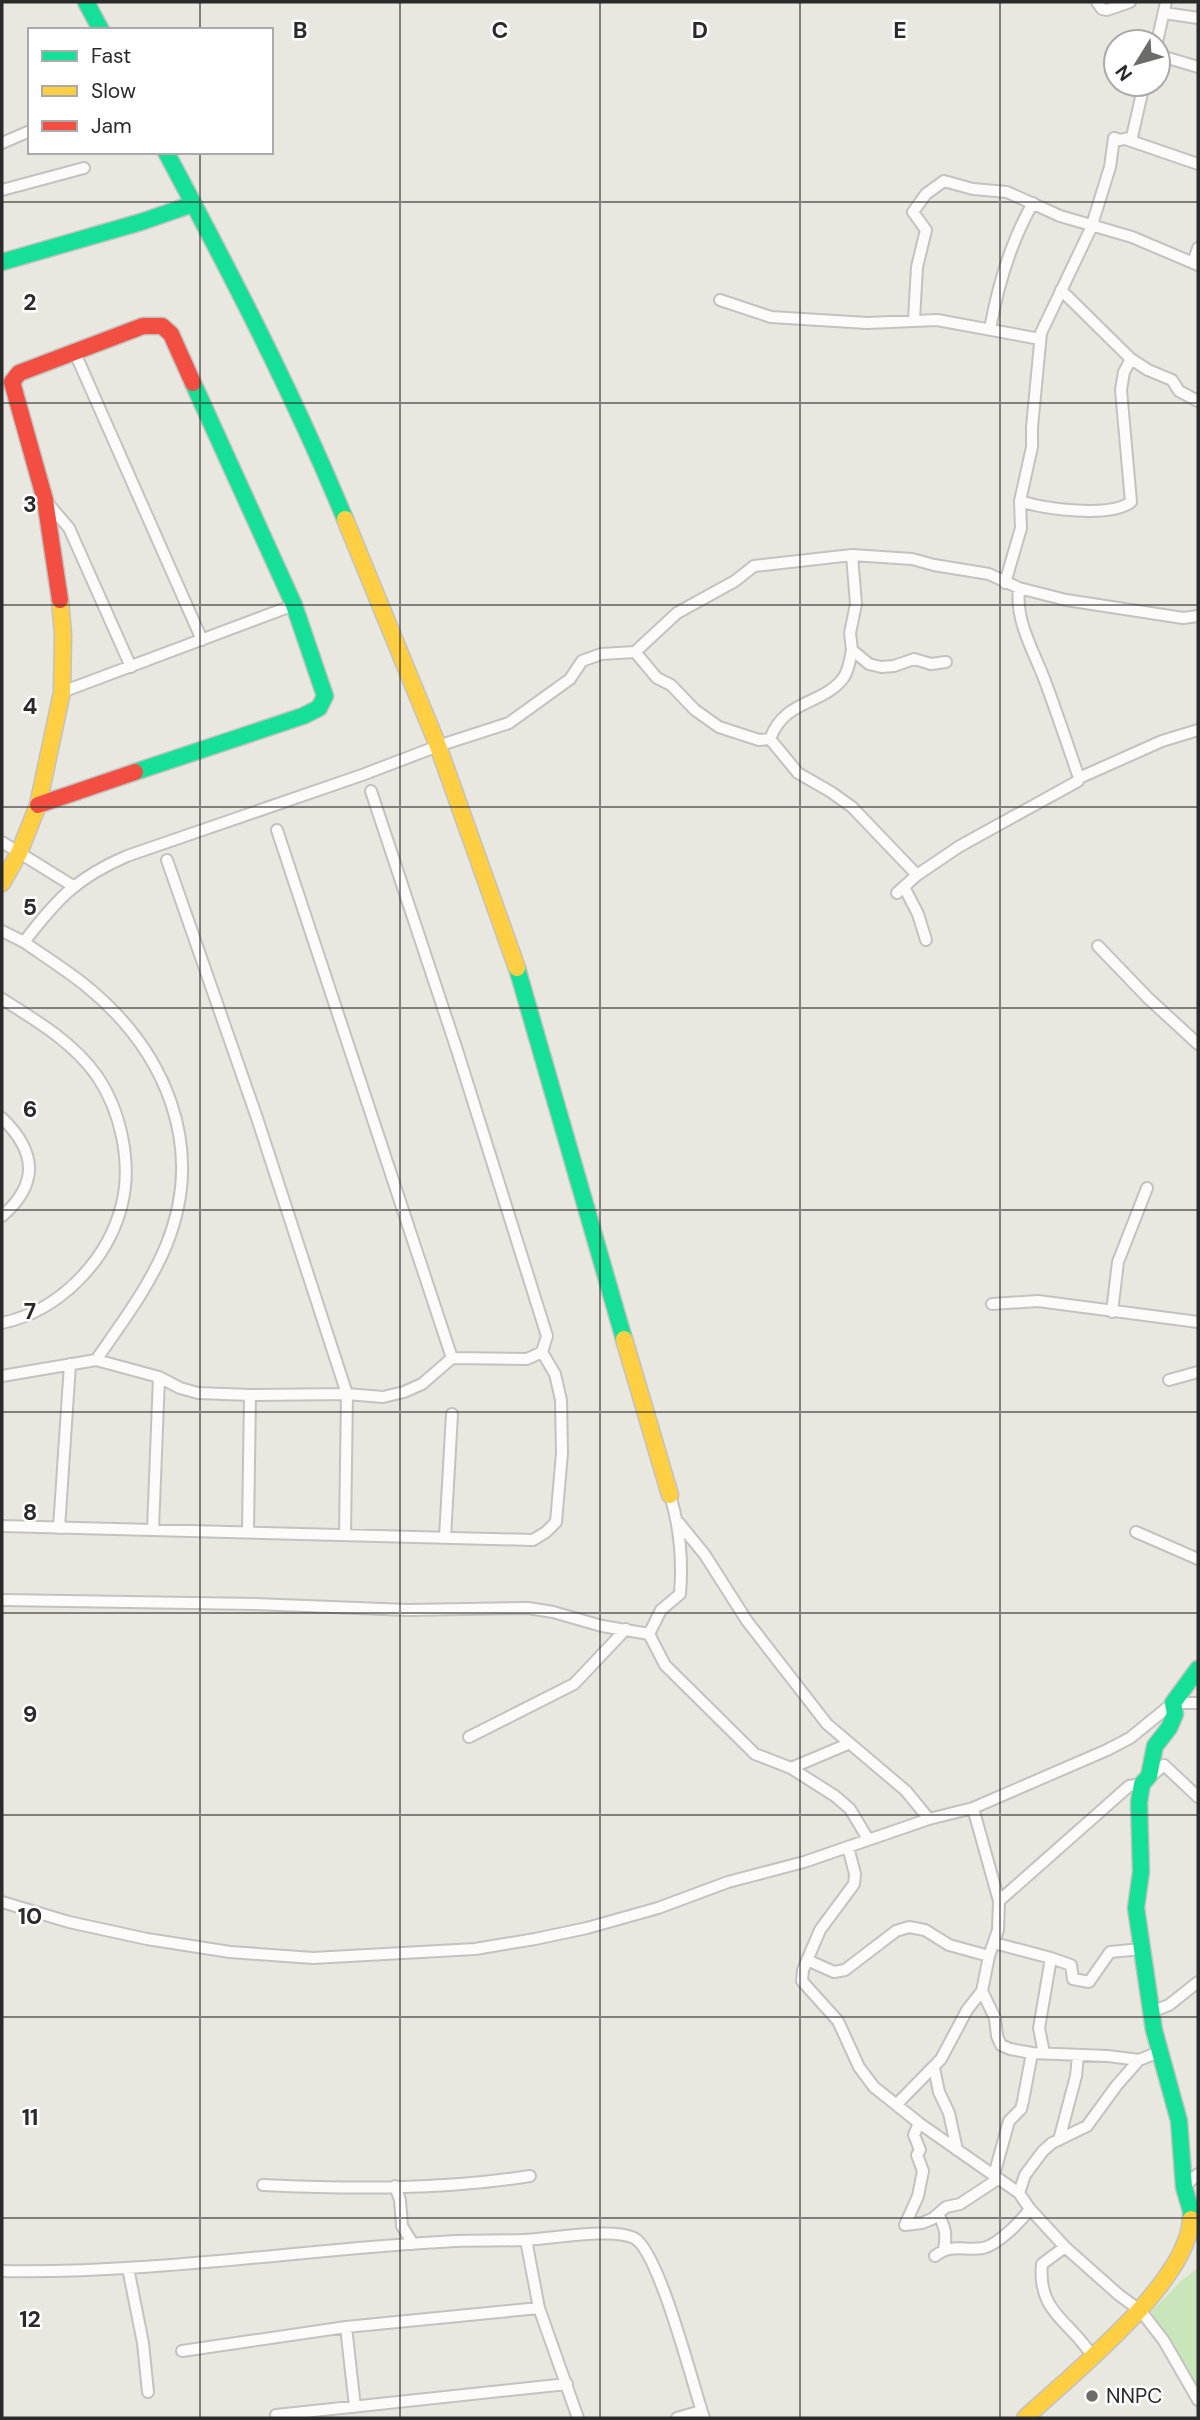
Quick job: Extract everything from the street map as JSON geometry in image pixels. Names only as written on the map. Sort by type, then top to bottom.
[{"type":"street","points":[[86,2],[100,28]]},
{"type":"street","points":[[1097,2],[1102,9],[1107,10],[1130,2]]},
{"type":"street","points":[[1160,28],[1165,8],[1198,18]]},
{"type":"street","points":[[1172,59],[1198,67]]},
{"type":"street","points":[[1125,139],[1132,137],[1141,98]]},
{"type":"street","points":[[2,143],[28,132]]},
{"type":"street","points":[[1005,583],[1020,537],[1020,501],[1032,447],[1043,326],[1092,225],[1110,167],[1115,138],[1198,164]]},
{"type":"street","points":[[167,154],[318,454],[438,746],[523,984],[678,1522],[683,1567],[680,1594],[661,1610],[649,1634]]},
{"type":"street","points":[[2,190],[84,168]]},
{"type":"street","points":[[914,319],[917,267],[926,230],[913,212],[926,194],[947,181],[973,189],[1007,192],[1059,216],[1132,237],[1195,264],[1198,248]]},
{"type":"street","points":[[990,329],[996,296],[1009,256],[1033,203]]},
{"type":"street","points":[[2,262],[141,222],[193,204]]},
{"type":"street","points":[[1061,290],[1131,359],[1172,380],[1179,391],[1198,401]]},
{"type":"street","points":[[720,300],[771,317],[867,323],[937,320],[1040,339]]},
{"type":"street","points":[[2,883],[19,853],[38,806],[62,692],[63,635],[58,579],[45,500],[12,382],[19,373],[143,326],[162,326],[171,334],[294,606],[326,696],[319,708],[303,716],[38,806]]},
{"type":"street","points":[[75,353],[149,515],[202,640]]},
{"type":"street","points":[[1020,501],[1039,507],[1091,510],[1122,507],[1131,502],[1121,390],[1131,359]]},
{"type":"street","points":[[45,500],[69,528],[131,667]]},
{"type":"street","points":[[770,739],[783,716],[821,695],[839,682],[848,670],[852,650],[850,633],[856,604],[852,555]]},
{"type":"street","points":[[24,942],[73,886],[98,868],[509,723],[570,679],[582,661],[592,656],[635,652],[677,613],[735,581],[754,566],[852,555],[912,559],[989,574],[1019,588],[1066,600],[1183,618],[1198,616]]},
{"type":"street","points":[[1019,588],[1017,602],[1026,635],[1043,673],[1079,778]]},
{"type":"street","points":[[62,692],[294,606]]},
{"type":"street","points":[[852,650],[869,664],[881,667],[914,659],[931,664],[946,662]]},
{"type":"street","points":[[635,652],[657,678],[671,685],[695,710],[719,727],[759,740],[770,739]]},
{"type":"street","points":[[926,940],[918,914],[900,890],[917,876],[960,846],[1078,781],[1079,778],[1162,741],[1198,730]]},
{"type":"street","points":[[770,739],[798,773],[852,807],[917,876]]},
{"type":"street","points":[[2,1376],[96,1360],[159,1377],[180,1388],[198,1393],[347,1394],[383,1397],[422,1384],[452,1358],[527,1359],[542,1352],[547,1336],[457,1049],[371,791]]},
{"type":"street","points":[[277,830],[452,1358]]},
{"type":"street","points":[[2,842],[73,886]]},
{"type":"street","points":[[167,860],[257,1118],[347,1394],[345,1535]]},
{"type":"street","points":[[2,931],[24,942],[85,985],[128,1028],[162,1076],[181,1136],[183,1165],[180,1193],[166,1246],[142,1292],[96,1360]]},
{"type":"street","points":[[1098,946],[1148,998],[1197,1040]]},
{"type":"street","points":[[2,999],[68,1044],[97,1076],[116,1112],[124,1157],[122,1205],[103,1250],[55,1300],[39,1310],[2,1322]]},
{"type":"street","points":[[2,1118],[22,1144],[28,1155],[30,1168],[25,1189],[13,1207],[2,1216]]},
{"type":"street","points":[[1112,1312],[1118,1262],[1147,1188]]},
{"type":"street","points":[[992,1304],[1038,1301],[1198,1322]]},
{"type":"street","points":[[2,1526],[533,1540],[556,1522],[562,1452],[561,1400],[555,1374],[542,1352]]},
{"type":"street","points":[[59,1528],[70,1364]]},
{"type":"street","points":[[1169,1380],[1198,1372]]},
{"type":"street","points":[[153,1530],[159,1377]]},
{"type":"street","points":[[248,1531],[250,1395]]},
{"type":"street","points":[[445,1537],[452,1414]]},
{"type":"street","points":[[678,1522],[705,1555],[747,1621],[827,1724],[906,1791],[929,1819]]},
{"type":"street","points":[[1136,1532],[1198,1559]]},
{"type":"street","points":[[2,1600],[255,1604],[408,1610],[528,1608],[649,1634]]},
{"type":"street","points":[[469,1737],[574,1684],[626,1629]]},
{"type":"street","points":[[649,1634],[665,1665],[755,1754],[791,1768],[828,1791],[850,1809],[868,1839]]},
{"type":"street","points":[[2,1902],[121,1934],[230,1952],[313,1958],[475,1949],[587,1928],[658,1908],[727,1882],[799,1864],[929,1819],[973,1808],[1130,1738],[1173,1703],[1198,1669]]},
{"type":"street","points":[[1173,1703],[1198,1703]]},
{"type":"street","points":[[1025,2418],[1141,2311],[1172,2267],[1190,2234],[1191,2211],[1184,2187],[1179,2121],[1159,2052],[1136,1908],[1141,1872],[1139,1815],[1142,1784],[1149,1776],[1155,1746],[1175,1714],[1173,1703]]},
{"type":"street","points":[[791,1768],[848,1744]]},
{"type":"street","points":[[999,1901],[1129,1786],[1142,1784],[1164,1765],[1198,1797]]},
{"type":"street","points":[[896,2105],[926,2072],[942,2059],[967,2010],[982,1992],[989,1956],[998,1930],[999,1901],[973,1808]]},
{"type":"street","points":[[848,1847],[855,1874],[854,1884],[820,1930],[803,1970],[802,1981],[807,1989],[838,2021],[859,2067],[874,2087],[919,2123],[1019,2193],[1065,2246],[1119,2295],[1141,2311],[1164,2341],[1198,2400]]},
{"type":"street","points":[[807,1960],[834,1972],[845,1970],[896,1931],[909,1927],[925,1930],[949,1945],[989,1956]]},
{"type":"street","points":[[994,1943],[1071,1965],[1073,1979],[1089,1982],[1110,1952],[1142,1949]]},
{"type":"street","points":[[1002,2182],[994,2175],[994,2170],[1002,2154],[1009,2121],[1021,2109],[1038,2053],[1039,2028],[1051,1958]]},
{"type":"street","points":[[1151,2012],[1169,2005],[1198,1982]]},
{"type":"street","points":[[982,1992],[995,2018],[1000,2046],[1038,2053],[1139,2060]]},
{"type":"street","points":[[1019,2193],[1034,2160],[1059,2140],[1087,2126],[1139,2060],[1159,2052]]},
{"type":"street","points":[[1059,2140],[1076,2076],[1078,2056]]},
{"type":"street","points":[[934,2068],[939,2092],[949,2113],[957,2150]]},
{"type":"street","points":[[919,2123],[914,2134],[923,2171],[918,2196],[905,2225],[922,2223],[946,2207],[960,2204],[1002,2182],[1025,2175]]},
{"type":"street","points":[[1184,2187],[1198,2175]]},
{"type":"street","points":[[263,2185],[342,2189],[488,2183],[530,2176]]},
{"type":"street","points":[[395,2186],[400,2200],[402,2226],[413,2244]]},
{"type":"street","points":[[938,2214],[946,2228],[939,2252],[986,2248],[1019,2224],[1030,2208]]},
{"type":"street","points":[[2,2271],[128,2268],[413,2244],[618,2234],[636,2238],[645,2249],[668,2301],[702,2415],[677,2418]]},
{"type":"street","points":[[526,2240],[539,2308],[578,2418]]},
{"type":"street","points":[[1065,2246],[1042,2264],[1040,2281],[1055,2315],[1083,2342],[1092,2356]]},
{"type":"street","points":[[128,2268],[144,2350],[148,2392]]},
{"type":"street","points":[[182,2351],[346,2327],[539,2308]]},
{"type":"street","points":[[346,2327],[355,2407]]},
{"type":"street","points":[[276,2415],[567,2384]]},
{"type":"green space","points":[[1198,2268],[1198,2387],[1151,2312],[1181,2281]]},
{"type":"traffic: fast","points":[[86,2],[100,28]]},
{"type":"traffic: fast","points":[[167,154],[282,379],[345,519]]},
{"type":"traffic: fast","points":[[2,262],[141,222],[193,204]]},
{"type":"traffic: fast","points":[[135,772],[303,716],[319,708],[325,696],[294,605],[193,383]]},
{"type":"traffic: fast","points":[[517,968],[624,1339]]},
{"type":"traffic: fast","points":[[1191,2219],[1184,2187],[1179,2121],[1154,2030],[1136,1908],[1141,1872],[1139,1802],[1142,1784],[1149,1776],[1155,1746],[1169,1728],[1175,1714],[1173,1703],[1198,1669]]},
{"type":"traffic: slow","points":[[345,519],[438,746],[517,968]]},
{"type":"traffic: slow","points":[[2,883],[19,853],[38,805],[62,692],[63,635],[60,600]]},
{"type":"traffic: slow","points":[[624,1339],[670,1495]]},
{"type":"traffic: slow","points":[[1025,2418],[1097,2353],[1149,2299],[1170,2271],[1185,2244],[1191,2219]]},
{"type":"traffic: jam","points":[[60,600],[45,500],[12,382],[19,373],[143,326],[162,326],[171,334],[193,383]]},
{"type":"traffic: jam","points":[[38,805],[135,772]]},
{"type":"place","name":"NNPC","points":[[1092,2396]]}]
